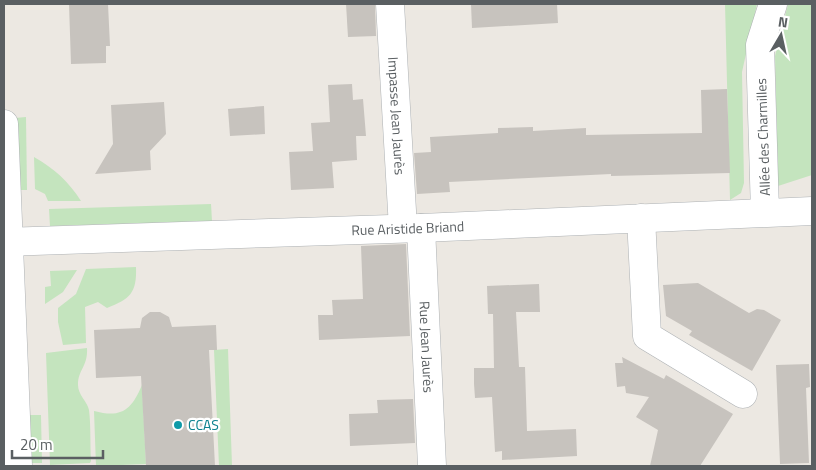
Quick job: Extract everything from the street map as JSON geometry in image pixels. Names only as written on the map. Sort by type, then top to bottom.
[{"type":"street","name":"Impasse Jean Jaurès","points":[[390,4],[412,228]]},
{"type":"street","name":"Allée des Charmilles","points":[[765,212],[760,45],[772,4]]},
{"type":"street","points":[[4,124],[6,242],[18,466]]},
{"type":"street","name":"Rue Aristide Briand","points":[[6,242],[412,228],[812,211]]},
{"type":"street","points":[[641,218],[647,336],[743,394]]},
{"type":"street","name":"Rue Jean Jaurès","points":[[412,228],[432,466]]},
{"type":"green space","points":[[725,4],[757,4],[742,72],[744,183],[741,193],[730,200]]},
{"type":"green space","points":[[788,4],[811,4],[812,175],[778,186],[775,56]]},
{"type":"green space","points":[[26,117],[27,190],[17,190],[15,118]]},
{"type":"green space","points":[[34,157],[60,176],[81,201],[48,201],[45,194],[35,189]]},
{"type":"green space","points":[[211,204],[212,221],[50,226],[49,209]]},
{"type":"green space","points":[[136,267],[135,283],[127,298],[107,308],[98,302],[85,307],[86,343],[63,345],[58,322],[58,308],[76,294],[86,269]]},
{"type":"green space","points":[[77,270],[63,292],[45,304],[45,287],[51,286],[50,271]]},
{"type":"green space","points":[[87,348],[86,360],[78,380],[78,385],[79,392],[89,410],[91,461],[90,463],[50,465],[46,353]]},
{"type":"green space","points":[[228,349],[232,466],[219,466],[214,350]]},
{"type":"green space","points":[[142,385],[146,464],[96,466],[94,411],[111,414],[124,410],[134,401]]},
{"type":"green space","points":[[28,415],[41,415],[42,463],[30,463]]},
{"type":"building","points":[[69,4],[108,4],[110,46],[106,46],[106,63],[71,64]]},
{"type":"building","points":[[346,4],[375,4],[376,36],[348,37]]},
{"type":"building","points":[[471,4],[557,4],[558,23],[472,28]]},
{"type":"building","points":[[352,84],[353,100],[363,99],[366,136],[356,136],[357,160],[332,162],[334,188],[291,190],[289,152],[313,151],[311,123],[330,122],[328,85]]},
{"type":"building","points":[[727,89],[730,173],[611,176],[611,174],[449,182],[450,192],[417,194],[414,153],[431,152],[430,137],[498,133],[498,128],[533,127],[533,131],[586,128],[586,135],[702,133],[701,90]]},
{"type":"building","points":[[164,102],[166,134],[150,151],[151,170],[95,174],[113,144],[111,105]]},
{"type":"building","points":[[264,106],[265,134],[230,136],[228,109]]},
{"type":"building","points":[[406,244],[410,336],[319,340],[318,315],[333,315],[332,300],[363,299],[361,246]]},
{"type":"building","points":[[698,283],[749,313],[757,309],[764,310],[781,320],[752,371],[689,335],[692,331],[666,316],[663,285]]},
{"type":"building","points":[[539,284],[540,312],[516,312],[519,367],[525,367],[527,431],[576,429],[577,456],[502,460],[502,451],[495,452],[492,397],[475,398],[474,368],[494,368],[493,314],[488,314],[487,286]]},
{"type":"building","name":"CCAS","points":[[150,312],[160,312],[169,317],[172,327],[216,325],[217,350],[209,350],[215,466],[146,466],[141,376],[96,378],[94,330],[140,328],[142,318]]},
{"type":"building","points":[[622,357],[664,379],[666,375],[733,414],[700,466],[650,466],[658,430],[636,417],[649,397],[626,393],[625,386],[617,387],[615,363],[623,363]]},
{"type":"building","points":[[809,364],[810,387],[806,388],[809,463],[780,464],[776,365]]},
{"type":"building","points":[[413,399],[415,443],[350,446],[349,414],[378,413],[377,400]]},
{"type":"place","name":"CCAS","points":[[178,425]]}]
